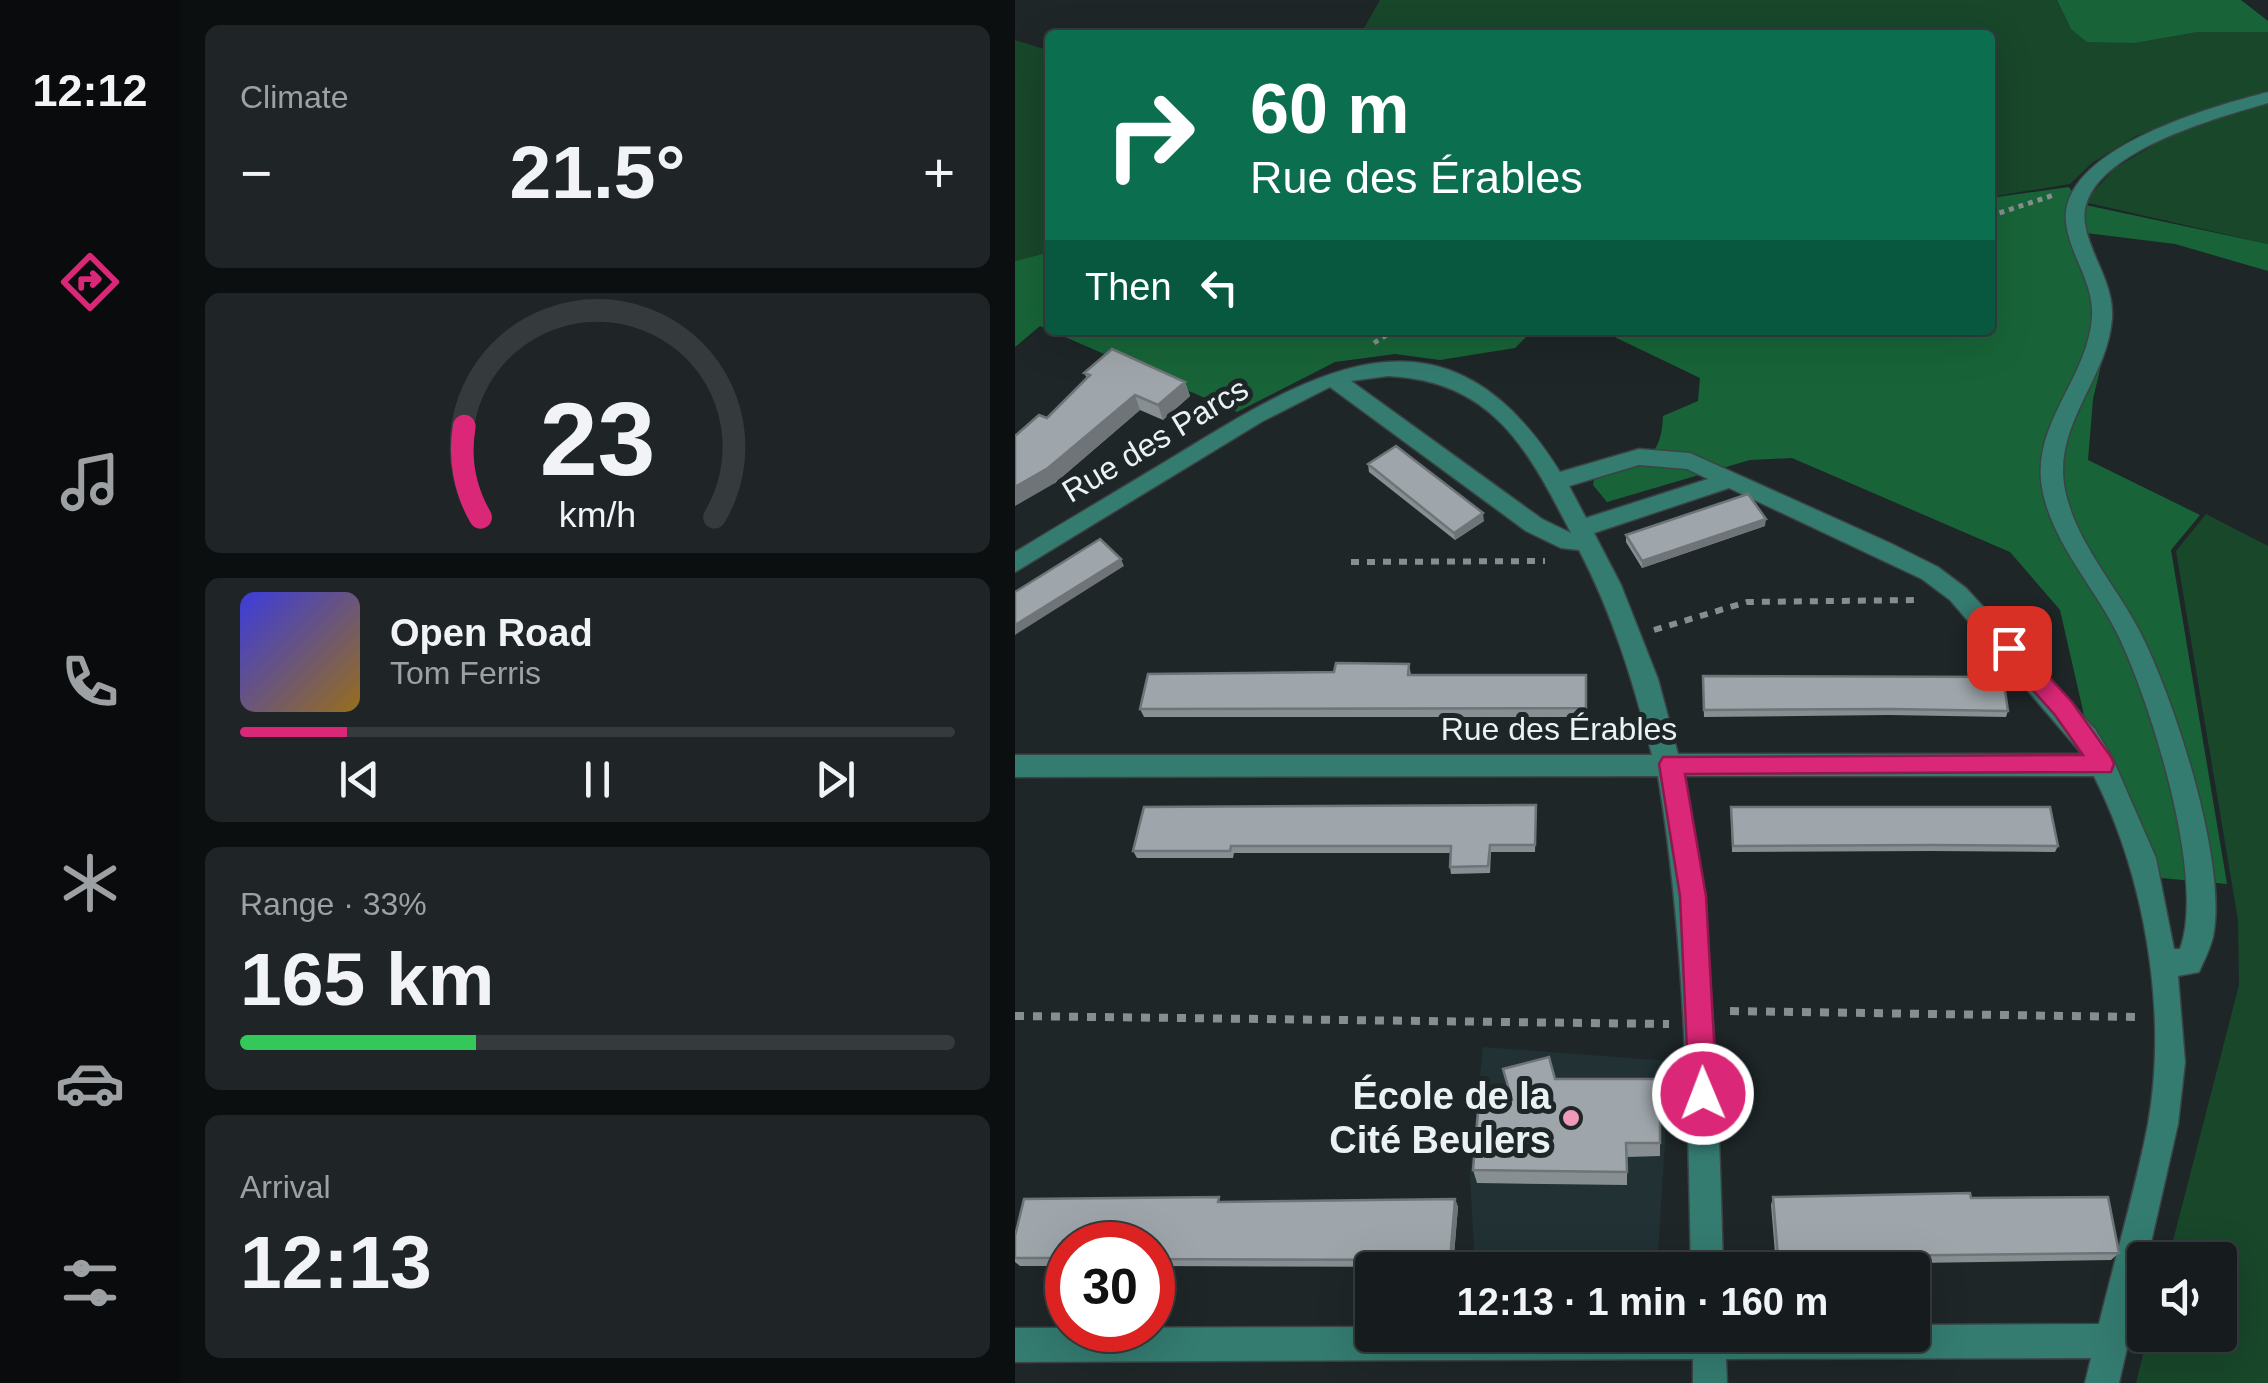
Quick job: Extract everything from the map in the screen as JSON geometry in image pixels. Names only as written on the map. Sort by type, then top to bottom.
[{"type":"street","points":[[2163,962],[2189,963],[2197,951],[2197,882],[2181,780],[2130,635],[2074,536],[2051,472],[2058,435],[2093,359],[2102,327],[2100,284],[2074,217],[2076,200],[2088,182],[2150,138],[2268,97]]},
{"type":"street","name":"Rue des Parcs","points":[[1015,563],[1305,387],[1332,378],[1383,369],[1411,369],[1468,383],[1509,415],[1555,482],[1630,637],[1671,764],[1693,896],[1701,1017],[1707,1252]]},
{"type":"street","points":[[1332,378],[1533,525],[1580,537],[1732,479]]},
{"type":"street","points":[[1555,482],[1620,461],[1661,456],[1691,461],[1929,573],[1963,600],[2063,708],[2103,764],[2142,858],[2163,962],[2170,1062],[2163,1124],[2102,1383]]},
{"type":"street","name":"Rue des Érables","points":[[1015,766],[2103,764]]},
{"type":"street","points":[[1930,1340],[2113,1341]]},
{"type":"street","points":[[1015,1345],[1355,1342]]},
{"type":"street","points":[[1709,1352],[1710,1383]]},
{"type":"path","points":[[1995,214],[2088,182]]},
{"type":"path","points":[[1351,562],[1545,561],[1558,556],[1580,537]]},
{"type":"path","points":[[1630,637],[1747,602],[1963,600]]},
{"type":"path","points":[[1015,1016],[2169,1018]]},
{"type":"shaded area","name":"École de la Cité Beulers","points":[[1483,1047],[1670,1061],[1658,1252],[1474,1252],[1470,1174]]},
{"type":"green space","points":[[1380,0],[2057,0],[2071,29],[2135,43],[2198,32],[2268,32],[2268,90],[2136,136],[2092,163],[2070,184],[1995,196],[1995,30],[1363,30]]},
{"type":"green space","points":[[2057,0],[2241,0],[2268,21],[2268,32],[2198,32],[2135,43],[2087,42],[2071,29]]},
{"type":"green space","points":[[1015,40],[1045,49],[1045,253],[1015,261]]},
{"type":"green space","points":[[2268,103],[2268,244],[2084,202],[2115,168],[2181,129]]},
{"type":"green space","points":[[2069,187],[2081,204],[2268,244],[2268,271],[2175,244],[2078,232],[2106,344],[2093,399],[2088,460],[2200,515],[2171,550],[2227,884],[2150,877],[2087,728],[2060,610],[2010,552],[1792,458],[1750,460],[1607,502],[1593,485],[1595,475],[1644,460],[1657,445],[1663,416],[1698,401],[1700,378],[1610,335],[1995,335],[1995,197]]},
{"type":"green space","points":[[1045,253],[1045,328],[1040,326],[1015,347],[1015,261]]},
{"type":"green space","points":[[1061,335],[1528,335],[1515,348],[1440,360],[1395,354],[1335,362],[1237,412]]},
{"type":"green space","points":[[2206,514],[2268,546],[2268,1383],[2136,1383],[2144,1352],[2237,1352],[2237,1242],[2173,1242],[2239,985],[2238,920],[2176,551]]},
{"type":"building","points":[[1112,349],[1185,382],[1158,405],[1135,395],[1048,468],[1015,487],[1015,436],[1039,415],[1047,418],[1090,375],[1084,373]]},
{"type":"building","points":[[1396,446],[1483,513],[1454,533],[1368,464]]},
{"type":"building","points":[[1748,494],[1766,519],[1642,561],[1626,535]]},
{"type":"building","points":[[1100,539],[1121,559],[1015,625],[1015,592]]},
{"type":"building","points":[[1336,663],[1409,664],[1408,675],[1586,675],[1586,708],[1140,709],[1148,674],[1334,672]]},
{"type":"building","points":[[1703,676],[2003,677],[2008,711],[1704,710]]},
{"type":"building","points":[[1536,805],[1535,845],[1490,845],[1488,866],[1450,867],[1451,846],[1231,846],[1230,851],[1133,851],[1144,807]]},
{"type":"building","points":[[1731,807],[2050,807],[2058,846],[1733,846]]},
{"type":"building","points":[[1549,1057],[1555,1079],[1660,1079],[1660,1143],[1626,1143],[1627,1172],[1473,1170],[1479,1100],[1512,1100],[1503,1069]]},
{"type":"building","points":[[1970,1193],[1971,1198],[2108,1197],[2119,1253],[1778,1252],[1773,1197]]},
{"type":"building","points":[[1024,1199],[1455,1199],[1451,1252],[1355,1252],[1355,1260],[1175,1259],[1175,1222],[1045,1222],[1045,1258],[1015,1258],[1015,1236]]},
{"type":"place","name":"École de la Cité Beulers","points":[[1571,1118]]},
{"type":"route","points":[[1703,1094],[1693,896],[1671,764],[2103,764],[2086,736],[2009,648]]}]
